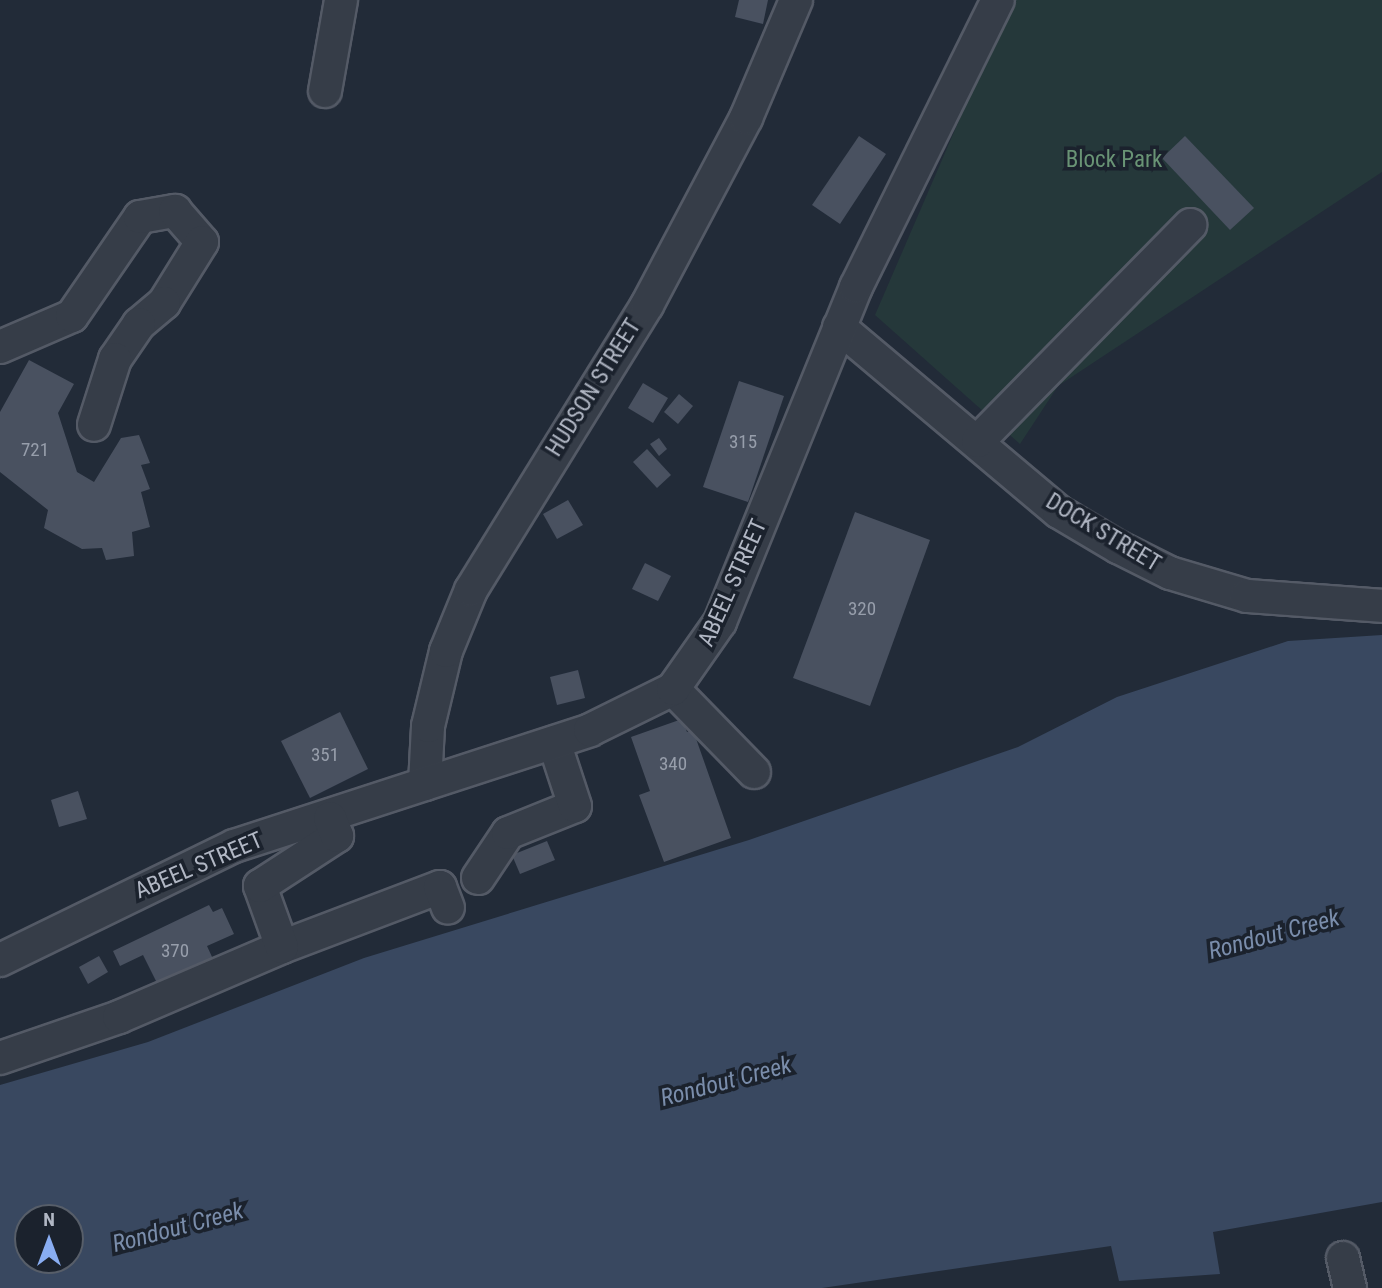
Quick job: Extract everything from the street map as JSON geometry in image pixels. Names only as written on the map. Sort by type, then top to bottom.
[{"type":"street","points":[[325,91],[341,0]]},
{"type":"street","name":"HUDSON STREET","points":[[425,784],[428,726],[446,651],[471,590],[647,305],[746,118],[796,0]]},
{"type":"street","name":"ABEEL STREET","points":[[0,960],[234,846],[330,818],[554,742],[646,707],[673,689],[720,622],[839,327],[998,0]]},
{"type":"street","points":[[0,347],[72,316],[140,218],[176,211],[202,242],[163,303],[139,324],[115,359],[94,425]]},
{"type":"street","points":[[978,441],[1190,225]]},
{"type":"street","name":"DOCK STREET","points":[[839,327],[978,441],[1059,512],[1170,573],[1247,596],[1382,606]]},
{"type":"street","points":[[673,689],[754,772]]},
{"type":"street","points":[[478,878],[508,833],[575,806],[554,742]]},
{"type":"street","points":[[282,947],[260,886],[337,836],[330,818]]},
{"type":"street","points":[[0,1058],[119,1017],[282,947],[440,887],[448,908]]},
{"type":"green space","name":"Block Park","points":[[1011,0],[1382,0],[1382,172],[1058,386],[1020,444],[875,315]]},
{"type":"water","name":"Rondout Creek","points":[[1382,635],[1382,1202],[1213,1232],[1220,1274],[1119,1281],[1111,1246],[822,1288],[0,1288],[0,1085],[148,1042],[364,958],[749,840],[1018,747],[1117,697],[1288,641]]},
{"type":"building","points":[[739,0],[768,0],[763,24],[735,17]]},
{"type":"building","points":[[859,136],[886,154],[840,224],[812,205]]},
{"type":"building","points":[[1185,136],[1254,208],[1230,230],[1162,158]]},
{"type":"building","points":[[29,360],[74,384],[58,413],[77,472],[94,482],[121,438],[139,435],[150,463],[141,465],[150,489],[141,492],[150,527],[132,532],[134,556],[106,560],[102,548],[82,549],[44,528],[48,510],[0,472],[0,412]]},
{"type":"building","points":[[739,381],[784,396],[748,502],[703,487]]},
{"type":"building","points":[[643,383],[668,398],[653,423],[628,408]]},
{"type":"building","points":[[679,394],[693,406],[678,424],[664,412]]},
{"type":"building","points":[[659,438],[667,449],[659,456],[650,444]]},
{"type":"building","points":[[647,449],[671,475],[657,488],[633,462]]},
{"type":"building","points":[[568,500],[583,525],[557,539],[543,514]]},
{"type":"building","points":[[855,512],[930,540],[870,706],[793,678]]},
{"type":"building","points":[[645,563],[671,576],[658,601],[632,589]]},
{"type":"building","points":[[578,670],[585,698],[557,705],[550,677]]},
{"type":"building","points":[[340,712],[368,769],[310,798],[281,741]]},
{"type":"building","points":[[682,719],[687,732],[693,730],[731,838],[664,862],[639,795],[650,791],[631,737]]},
{"type":"building","points":[[78,791],[87,819],[59,827],[51,800]]},
{"type":"building","points":[[547,841],[555,860],[520,874],[512,855]]},
{"type":"building","points":[[209,905],[213,912],[222,908],[234,934],[207,946],[213,959],[158,985],[143,955],[120,966],[113,951]]},
{"type":"building","points":[[99,956],[108,972],[88,984],[79,967]]}]
